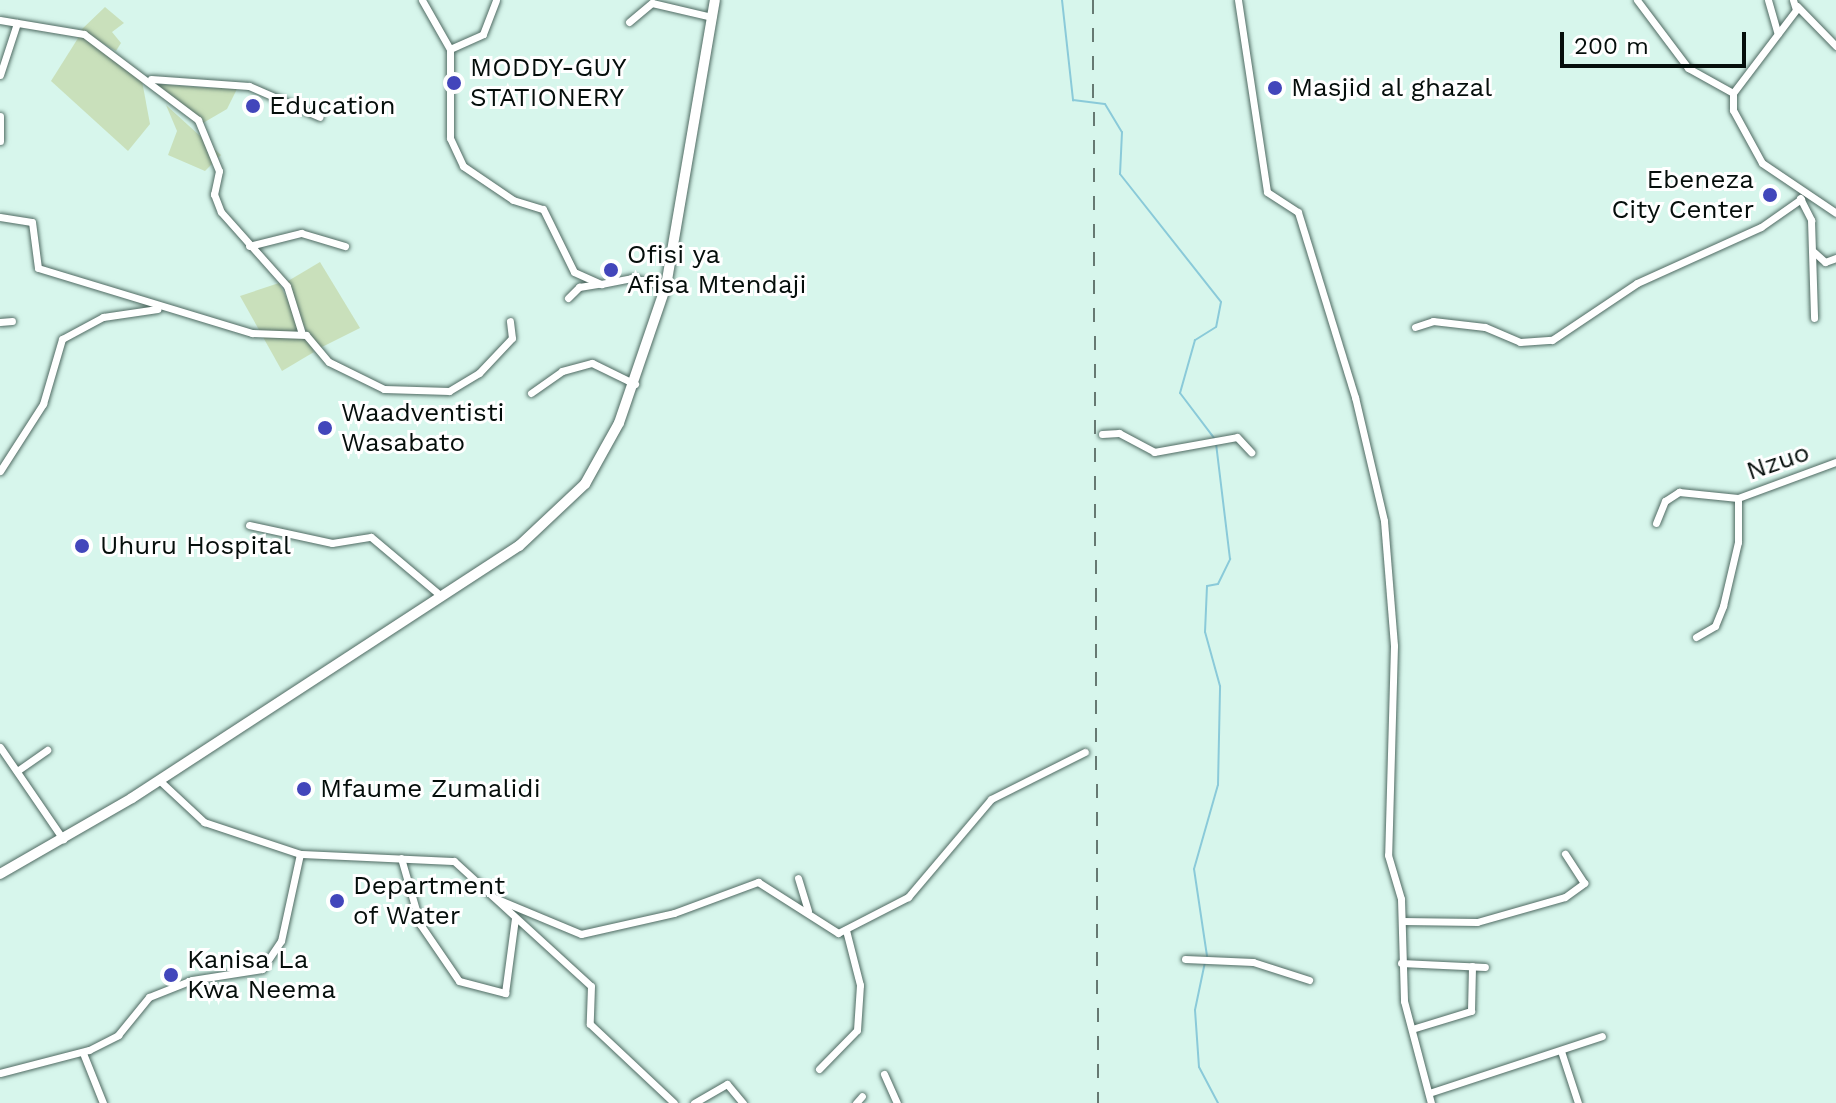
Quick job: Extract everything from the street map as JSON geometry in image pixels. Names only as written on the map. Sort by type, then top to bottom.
[{"type":"highway","points":[[0,874],[159,780],[441,596],[558,514],[601,459],[635,384],[666,286],[715,0]]},
{"type":"street","points":[[422,0],[450,49],[455,154],[484,183],[543,209],[565,265],[601,284]]},
{"type":"street","points":[[450,49],[483,34],[496,0]]},
{"type":"street","points":[[1238,0],[1267,192],[1298,212],[1382,509],[1394,646],[1387,844],[1402,921],[1401,963],[1412,1029],[1431,1103]]},
{"type":"street","points":[[1637,0],[1688,68],[1733,93]]},
{"type":"street","points":[[1768,0],[1778,34]]},
{"type":"street","points":[[629,22],[652,3],[712,17]]},
{"type":"street","points":[[1836,46],[1795,3],[1778,34],[1733,93],[1738,123],[1759,159],[1836,213]]},
{"type":"street","points":[[0,20],[84,34],[148,79],[201,124],[219,171],[216,200],[249,246],[287,286],[302,334],[329,362],[371,386],[442,393],[479,373],[512,338],[510,321]]},
{"type":"street","points":[[0,75],[17,23]]},
{"type":"street","points":[[148,79],[242,85],[320,117]]},
{"type":"street","points":[[0,116],[0,141]]},
{"type":"street","points":[[1794,185],[1801,199],[1814,252],[1814,318]]},
{"type":"street","points":[[1415,327],[1433,321],[1485,327],[1520,342],[1552,340],[1637,283],[1761,227],[1801,199]]},
{"type":"street","points":[[0,217],[32,222],[38,268],[252,333],[302,334]]},
{"type":"street","points":[[249,246],[301,233],[345,246]]},
{"type":"street","points":[[1814,252],[1825,262],[1836,258]]},
{"type":"street","points":[[568,298],[579,287],[631,278],[666,286]]},
{"type":"street","points":[[0,471],[43,404],[62,339],[103,317],[162,308]]},
{"type":"street","points":[[0,322],[12,321]]},
{"type":"street","points":[[531,393],[562,371],[592,363],[635,384]]},
{"type":"street","points":[[1102,434],[1174,453],[1237,437],[1251,452]]},
{"type":"street","name":"Nzuo","points":[[1656,523],[1665,501],[1679,492],[1738,498],[1836,462]]},
{"type":"street","points":[[1696,637],[1715,626],[1723,606],[1738,542],[1738,498]]},
{"type":"street","points":[[249,525],[332,543],[371,537],[441,596]]},
{"type":"street","points":[[0,747],[63,839]]},
{"type":"street","points":[[17,771],[47,750]]},
{"type":"street","points":[[497,899],[572,934],[674,913],[747,882],[808,910],[834,933],[846,930],[908,897],[991,799],[1085,752]]},
{"type":"street","points":[[159,780],[204,822],[300,854],[454,861],[591,986],[590,1024],[674,1103]]},
{"type":"street","points":[[0,1073],[83,1053],[118,1035],[149,997],[192,980],[262,969],[281,941],[300,854]]},
{"type":"street","points":[[1402,921],[1477,922],[1565,897],[1584,883],[1565,854]]},
{"type":"street","points":[[401,858],[420,924],[459,981],[505,993],[515,918]]},
{"type":"street","points":[[798,878],[808,910]]},
{"type":"street","points":[[819,1069],[857,1030],[860,985],[846,930]]},
{"type":"street","points":[[1185,959],[1253,962],[1309,980]]},
{"type":"street","points":[[1401,963],[1485,967]]},
{"type":"street","points":[[1412,1029],[1471,1011],[1472,966]]},
{"type":"street","points":[[1429,1093],[1602,1036]]},
{"type":"street","points":[[1561,1051],[1578,1103]]},
{"type":"street","points":[[83,1053],[103,1103]]},
{"type":"street","points":[[884,1074],[897,1103]]},
{"type":"street","points":[[694,1103],[724,1084],[743,1103]]},
{"type":"street","points":[[856,1103],[862,1096]]},
{"type":"green space","points":[[105,7],[124,23],[112,32],[121,43],[116,51],[81,30]]},
{"type":"green space","points":[[80,35],[142,81],[150,124],[128,151],[51,81]]},
{"type":"green space","points":[[157,84],[238,87],[227,109],[203,123]]},
{"type":"green space","points":[[166,105],[221,155],[205,171],[168,155],[177,131]]},
{"type":"green space","points":[[320,262],[360,328],[316,350],[283,284]]},
{"type":"green space","points":[[279,283],[314,352],[282,371],[240,296]]},
{"type":"waterway","points":[[1062,0],[1073,100],[1105,104],[1122,132],[1120,174],[1221,302],[1216,327],[1195,340],[1180,393],[1214,438]]},
{"type":"waterway","points":[[1207,956],[1194,869],[1218,785],[1220,686],[1205,632],[1207,586],[1218,584],[1230,559],[1216,443]]},
{"type":"waterway","points":[[1205,962],[1195,1010],[1199,1067],[1218,1103]]},
{"type":"railway","points":[[1093,0],[1098,1103]]},
{"type":"place","name":"MODDY-GUY STATIONERY","points":[[454,83]]},
{"type":"place","name":"Masjid al ghazal","points":[[1275,88]]},
{"type":"place","name":"Education","points":[[253,106]]},
{"type":"place","name":"Ebeneza City Center","points":[[1770,195]]},
{"type":"place","name":"Ofisi ya Afisa Mtendaji","points":[[611,270]]},
{"type":"place","name":"Waadventisti Wasabato","points":[[325,428]]},
{"type":"place","name":"Uhuru Hospital","points":[[82,546]]},
{"type":"place","name":"Mfaume Zumalidi","points":[[304,789]]},
{"type":"place","name":"Department of Water","points":[[337,901]]},
{"type":"place","name":"Kanisa La Kwa Neema","points":[[171,975]]}]
